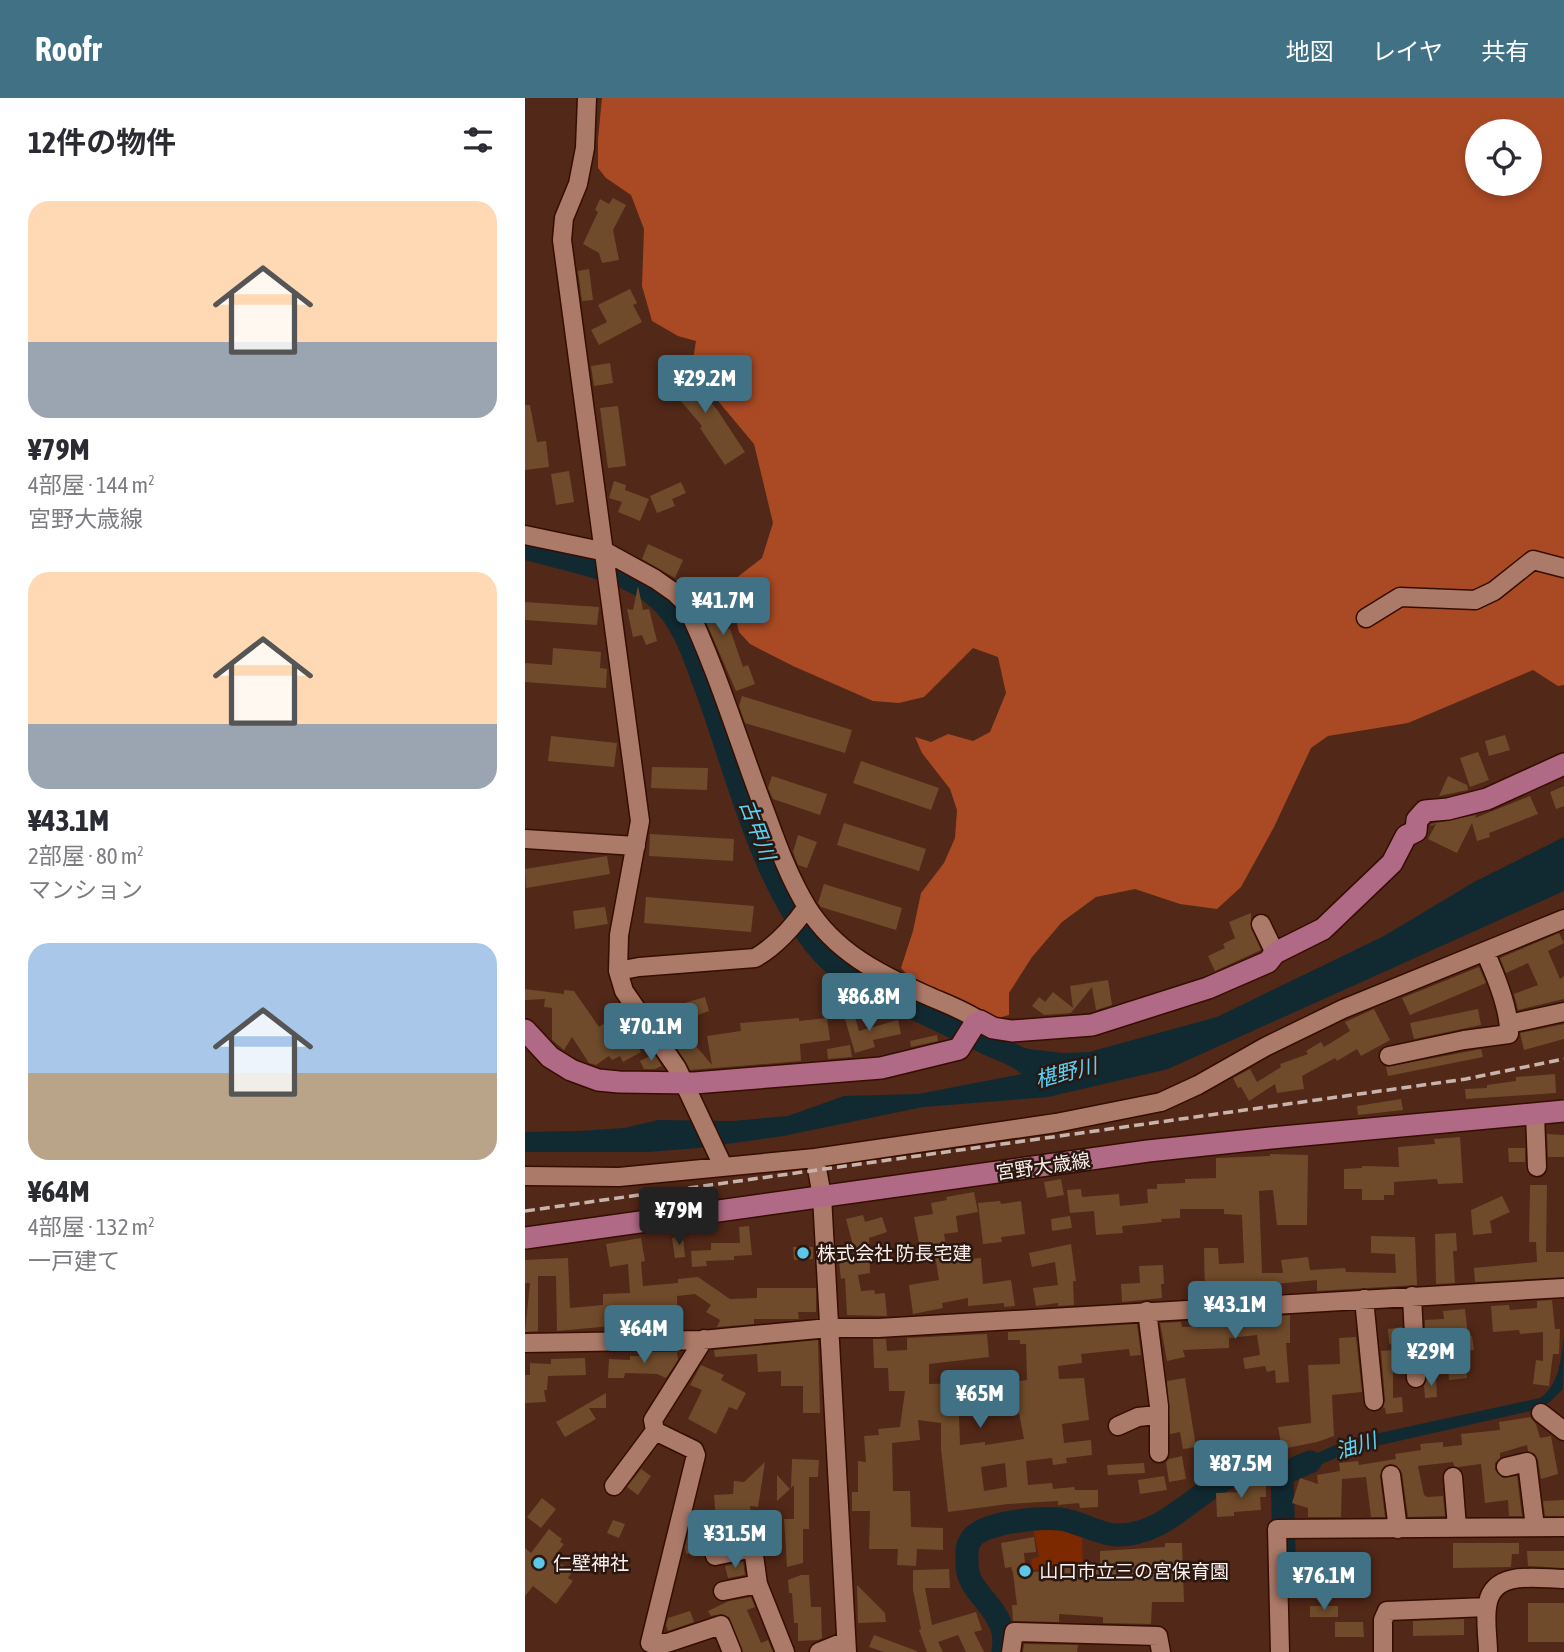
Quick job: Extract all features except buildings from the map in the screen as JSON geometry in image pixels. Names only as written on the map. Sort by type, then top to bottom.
[{"type":"main road","points":[[525,1030],[550,1056],[572,1070],[598,1080],[684,1085],[881,1069],[951,1053],[964,1044],[977,1023],[1012,1031],[1092,1025],[1208,988],[1268,962],[1275,953],[1323,929],[1392,863],[1406,836],[1416,831],[1417,820],[1425,811],[1448,809],[1487,799],[1564,764]]},
{"type":"main road","name":"宮野大歳線","points":[[525,1238],[1149,1151],[1564,1111]]},
{"type":"street","points":[[587,98],[585,148],[578,184],[564,218],[562,240],[641,821],[619,935],[618,971],[624,991],[677,1068],[722,1162]]},
{"type":"street","points":[[525,535],[606,554],[655,579],[685,603],[727,704],[736,737],[777,849],[805,910],[820,928],[855,958],[977,1023]]},
{"type":"street","points":[[1366,618],[1400,597],[1475,600],[1494,591],[1533,560],[1564,568]]},
{"type":"street","points":[[525,839],[636,846]]},
{"type":"street","points":[[618,971],[755,958],[770,950],[805,910]]},
{"type":"street","points":[[525,1176],[619,1177],[708,1170],[722,1162],[815,1158],[1056,1123],[1161,1102],[1343,1009],[1563,921]]},
{"type":"street","points":[[1261,924],[1275,953]]},
{"type":"street","points":[[1389,1056],[1464,1040],[1509,1034],[1509,1024],[1495,973],[1485,952]]},
{"type":"street","points":[[1509,1024],[1564,1012]]},
{"type":"street","points":[[1535,1114],[1537,1167]]},
{"type":"street","points":[[815,1158],[822,1196],[847,1647],[819,1652]]},
{"type":"street","points":[[525,1343],[704,1339],[829,1328],[878,1328],[1564,1287]]},
{"type":"street","points":[[1412,1296],[1416,1378]]},
{"type":"street","points":[[1364,1299],[1374,1401]]},
{"type":"street","points":[[1147,1311],[1159,1406],[1159,1453]]},
{"type":"street","points":[[614,1486],[655,1431],[653,1419],[704,1339]]},
{"type":"street","points":[[1541,1413],[1564,1431]]},
{"type":"street","points":[[1118,1426],[1138,1417],[1157,1415]]},
{"type":"street","points":[[655,1431],[694,1450],[697,1455],[650,1643],[667,1643],[720,1625],[732,1652]]},
{"type":"street","points":[[1506,1467],[1527,1462],[1535,1527]]},
{"type":"street","points":[[1391,1475],[1398,1529]]},
{"type":"street","points":[[1453,1477],[1457,1527]]},
{"type":"street","points":[[1280,1652],[1277,1529],[1564,1527]]},
{"type":"street","points":[[715,1556],[753,1549],[758,1584],[785,1652]]},
{"type":"street","points":[[1488,1652],[1487,1607],[1498,1584],[1509,1579],[1564,1579]]},
{"type":"street","points":[[723,1591],[758,1584]]},
{"type":"street","points":[[1383,1652],[1383,1620],[1387,1611],[1487,1607]]},
{"type":"street","points":[[1011,1652],[1014,1632],[1158,1636],[1161,1652]]},
{"type":"shaded area","points":[[602,98],[1564,98],[1564,685],[1558,686],[1533,670],[1408,723],[1328,736],[1311,748],[1274,827],[1241,887],[1217,909],[1180,904],[1135,889],[1096,897],[1062,922],[1032,957],[1009,993],[1009,1015],[995,1019],[914,981],[901,968],[921,893],[944,863],[955,838],[957,810],[950,789],[922,753],[915,737],[931,742],[948,734],[973,741],[990,732],[1006,693],[998,657],[973,648],[924,697],[899,703],[873,701],[750,644],[739,632],[730,594],[735,579],[762,558],[773,523],[754,444],[692,365],[696,341],[678,336],[652,321],[642,286],[644,229],[631,195],[606,178],[598,168]]},
{"type":"shaded area","points":[[1033,1528],[1056,1528],[1082,1538],[1083,1564],[1032,1570],[1031,1559],[1039,1557]]},
{"type":"water","name":"椹野川","points":[[1564,837],[1564,891],[1168,1069],[1048,1097],[923,1107],[783,1136],[698,1148],[648,1152],[525,1152],[525,1132],[624,1128],[658,1120],[733,1121],[788,1116],[844,1096],[918,1094],[1022,1074],[1022,1063],[1001,1053],[993,1039],[1029,1049],[1062,1053],[1089,1052],[1217,1017],[1384,936],[1474,882]]},
{"type":"water","points":[[1564,1336],[1563,1389],[1539,1409],[1350,1452],[1296,1475],[1282,1473],[1292,1464],[1347,1440],[1540,1398],[1556,1378]]},
{"type":"waterway","name":"古甲川","points":[[525,548],[595,567],[630,580],[645,588],[668,608],[695,657],[765,857],[796,917],[826,957],[866,986],[1026,1063]]},
{"type":"waterway","name":"油川","points":[[1003,1652],[1003,1633],[997,1617],[975,1588],[968,1572],[967,1548],[970,1541],[985,1529],[1011,1522],[1051,1519],[1067,1520],[1109,1534],[1133,1534],[1162,1522],[1228,1478],[1245,1474],[1275,1475],[1310,1462]]},
{"type":"waterway","points":[[1282,1473],[1284,1550]]},
{"type":"railway","points":[[525,1211],[1466,1079],[1564,1059]]},
{"type":"place","name":"株式会社 防長宅建","points":[[803,1253]]},
{"type":"place","name":"仁壁神社","points":[[539,1563]]},
{"type":"place","name":"山口市立三の宮保育園","points":[[1025,1571]]}]
